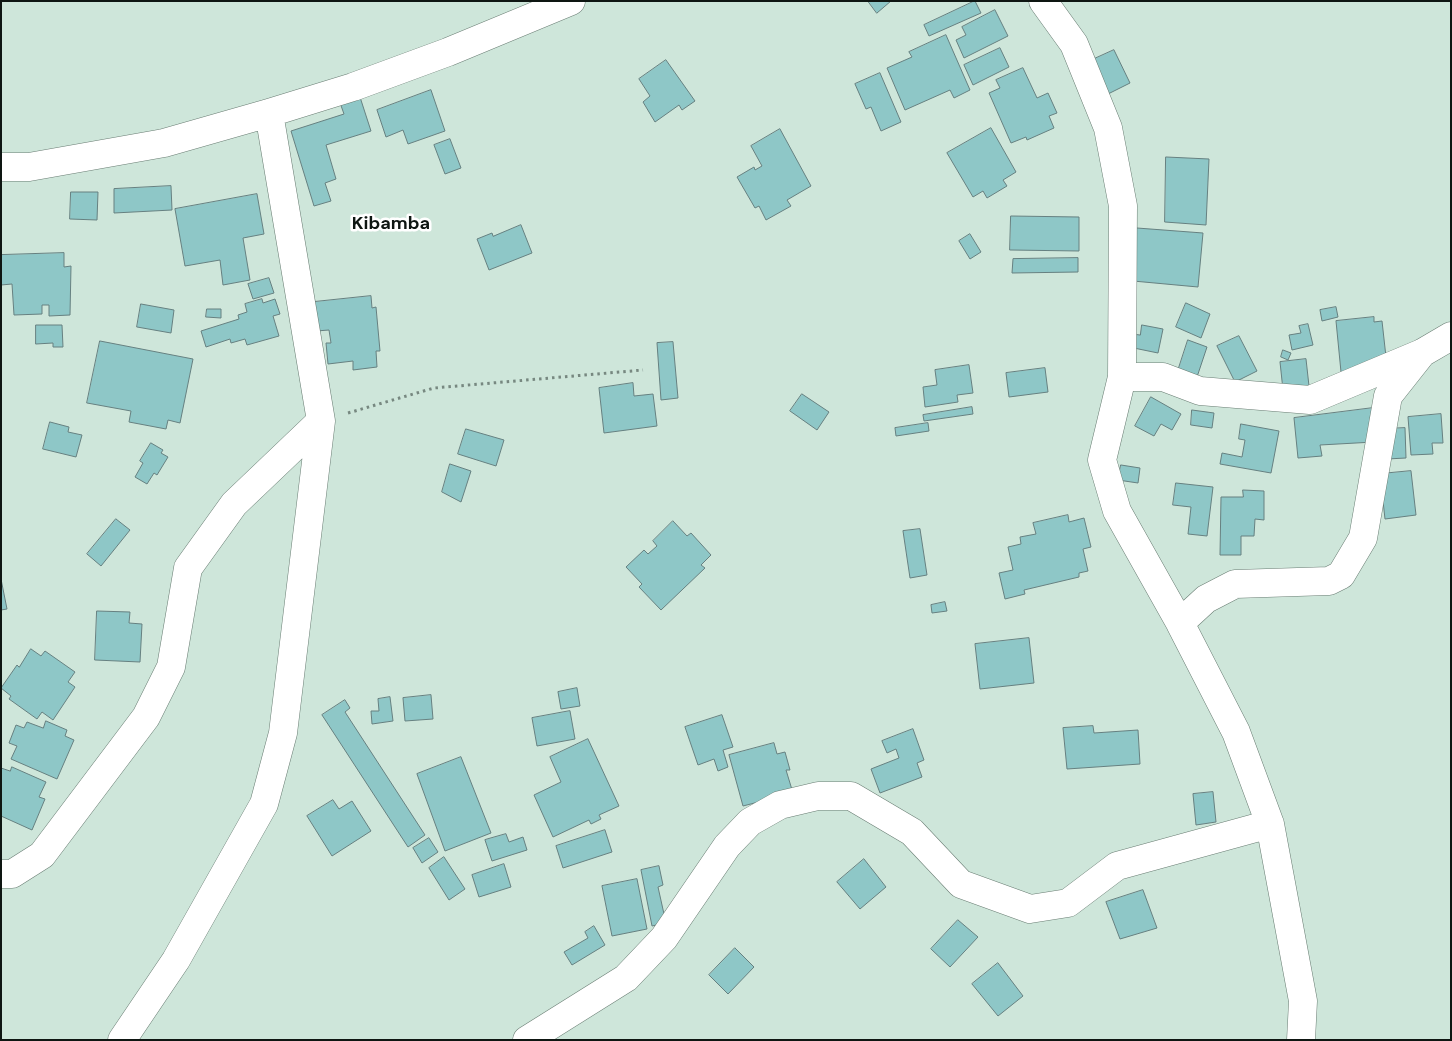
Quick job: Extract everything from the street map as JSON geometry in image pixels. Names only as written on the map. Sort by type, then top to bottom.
[{"type":"street","points":[[1,167],[29,167],[164,143],[269,113],[361,84],[448,52],[571,1]]},
{"type":"street","points":[[1043,1],[1074,44],[1108,128],[1123,206],[1122,377],[1102,460],[1117,511],[1180,623],[1236,732],[1270,824],[1303,1001],[1301,1040]]},
{"type":"street","points":[[122,1040],[176,960],[264,804],[282,733],[321,421],[269,113]]},
{"type":"street","points":[[1122,377],[1163,377],[1200,391],[1310,400],[1422,354],[1451,336]]},
{"type":"street","points":[[1180,623],[1206,599],[1236,584],[1329,581],[1341,575],[1363,538],[1388,396],[1422,354]]},
{"type":"street","points":[[1,874],[12,874],[42,855],[146,717],[171,667],[188,568],[234,504],[321,421]]},
{"type":"street","points":[[527,1040],[626,978],[664,938],[728,846],[750,822],[780,805],[818,796],[851,796],[912,832],[962,884],[1030,909],[1068,903],[1117,866],[1270,824]]},
{"type":"path","points":[[321,421],[434,388],[643,370]]},
{"type":"building","points":[[868,1],[891,1],[877,13]]},
{"type":"building","points":[[975,1],[981,13],[929,36],[924,25]]},
{"type":"building","points":[[995,10],[1008,36],[964,58],[956,40],[966,35],[962,27]]},
{"type":"building","points":[[946,35],[970,90],[954,98],[950,90],[905,110],[887,68],[912,57],[909,52]]},
{"type":"building","points":[[1000,48],[1009,67],[973,85],[964,65]]},
{"type":"building","points":[[1114,50],[1130,83],[1108,94],[1092,60]]},
{"type":"building","points":[[666,60],[695,101],[682,110],[679,105],[655,122],[643,102],[650,96],[639,79]]},
{"type":"building","points":[[1023,68],[1037,98],[1048,93],[1057,113],[1049,116],[1054,128],[1027,140],[1026,137],[1011,143],[989,93],[1000,88],[996,80]]},
{"type":"building","points":[[880,73],[901,122],[881,131],[871,107],[866,109],[855,84]]},
{"type":"building","points":[[431,90],[445,131],[408,144],[403,130],[386,137],[377,110]]},
{"type":"building","points":[[359,94],[371,131],[326,145],[336,179],[325,183],[331,201],[314,206],[291,131],[344,114],[339,100]]},
{"type":"building","points":[[991,128],[1016,172],[1003,180],[1007,186],[987,198],[983,191],[973,197],[947,153]]},
{"type":"building","points":[[780,129],[811,186],[787,200],[791,206],[766,220],[759,206],[755,208],[737,177],[754,167],[755,170],[762,166],[751,146]]},
{"type":"building","points":[[450,139],[461,168],[445,174],[434,145]]},
{"type":"building","points":[[1166,157],[1209,159],[1206,225],[1165,222]]},
{"type":"building","points":[[171,186],[172,210],[114,213],[114,189]]},
{"type":"building","points":[[71,192],[98,192],[97,220],[70,219]]},
{"type":"building","points":[[257,194],[264,234],[243,238],[250,280],[223,285],[220,260],[185,266],[175,209]]},
{"type":"building","points":[[1011,216],[1079,217],[1079,251],[1010,250]]},
{"type":"building","points":[[521,225],[532,253],[489,270],[477,239],[492,233],[493,236]]},
{"type":"building","points":[[1137,228],[1203,233],[1198,287],[1133,281]]},
{"type":"building","points":[[970,234],[981,252],[970,259],[959,241]]},
{"type":"building","points":[[64,253],[64,267],[71,266],[70,315],[49,316],[49,305],[42,305],[42,314],[14,315],[12,284],[1,285],[1,255]]},
{"type":"building","points":[[1078,258],[1078,272],[1012,273],[1013,259]]},
{"type":"building","points":[[269,278],[274,293],[253,299],[248,284]]},
{"type":"building","points":[[371,296],[372,308],[376,307],[380,351],[376,351],[377,367],[353,370],[353,361],[328,364],[326,343],[331,343],[329,330],[316,331],[314,302]]},
{"type":"building","points":[[262,299],[263,303],[275,299],[280,314],[273,316],[279,336],[247,345],[245,339],[231,343],[230,339],[206,347],[201,331],[239,319],[238,315],[247,312],[245,304]]},
{"type":"building","points":[[1186,303],[1210,314],[1201,338],[1176,327]]},
{"type":"building","points":[[141,304],[174,310],[171,333],[137,327]]},
{"type":"building","points":[[1336,307],[1338,317],[1322,321],[1320,310]]},
{"type":"building","points":[[207,309],[221,309],[221,318],[206,317]]},
{"type":"building","points":[[1374,317],[1374,322],[1382,321],[1387,366],[1341,372],[1336,321]]},
{"type":"building","points":[[1308,324],[1313,345],[1292,350],[1289,335],[1301,333],[1299,326]]},
{"type":"building","points":[[36,325],[62,325],[63,347],[53,347],[53,343],[36,344]]},
{"type":"building","points":[[1142,325],[1163,329],[1158,353],[1129,347],[1132,334],[1140,335]]},
{"type":"building","points":[[1239,336],[1257,371],[1235,382],[1217,346]]},
{"type":"building","points":[[1188,340],[1207,347],[1195,383],[1176,377]]},
{"type":"building","points":[[100,341],[193,359],[180,423],[168,420],[166,429],[129,422],[131,411],[87,403]]},
{"type":"building","points":[[673,342],[678,398],[661,400],[657,343]]},
{"type":"building","points":[[1283,350],[1291,353],[1288,360],[1281,357]]},
{"type":"building","points":[[1306,359],[1309,386],[1283,390],[1280,362]]},
{"type":"building","points":[[969,365],[973,393],[957,395],[958,402],[925,407],[923,387],[937,385],[935,370]]},
{"type":"building","points":[[1045,368],[1048,392],[1009,397],[1006,373]]},
{"type":"building","points":[[633,383],[634,396],[653,394],[657,426],[604,433],[599,388]]},
{"type":"building","points":[[802,394],[829,412],[817,430],[790,411]]},
{"type":"building","points":[[1151,397],[1181,414],[1172,430],[1161,424],[1154,436],[1135,426]]},
{"type":"building","points":[[972,407],[973,414],[924,421],[923,415]]},
{"type":"building","points":[[1373,408],[1374,442],[1320,445],[1322,456],[1298,458],[1294,418]]},
{"type":"building","points":[[1192,410],[1214,413],[1212,428],[1191,425]]},
{"type":"building","points":[[1441,414],[1443,443],[1432,443],[1433,454],[1411,455],[1408,417]]},
{"type":"building","points":[[50,422],[69,427],[68,432],[82,435],[76,457],[43,449]]},
{"type":"building","points":[[928,423],[929,431],[896,436],[895,428]]},
{"type":"building","points":[[1241,424],[1279,431],[1271,473],[1220,464],[1222,453],[1242,457],[1245,440],[1239,439]]},
{"type":"building","points":[[1405,428],[1406,458],[1387,459],[1385,429]]},
{"type":"building","points":[[466,429],[504,440],[496,466],[458,454]]},
{"type":"building","points":[[151,443],[163,450],[161,453],[168,457],[157,475],[154,473],[147,484],[135,477],[143,463],[140,461]]},
{"type":"building","points":[[450,464],[471,471],[461,502],[442,492]]},
{"type":"building","points":[[1121,465],[1140,468],[1138,483],[1118,480]]},
{"type":"building","points":[[1411,471],[1416,515],[1385,519],[1380,474]]},
{"type":"building","points":[[1176,483],[1213,487],[1207,536],[1188,534],[1191,507],[1173,505]]},
{"type":"building","points":[[1243,490],[1264,491],[1264,520],[1255,519],[1254,536],[1241,536],[1241,555],[1220,555],[1221,497],[1243,497]]},
{"type":"building","points":[[1068,515],[1069,522],[1084,518],[1091,547],[1083,549],[1088,571],[1079,573],[1079,577],[1024,590],[1025,594],[1005,599],[999,573],[1013,570],[1008,547],[1021,544],[1020,537],[1036,534],[1033,523]]},
{"type":"building","points":[[116,519],[130,530],[101,566],[87,554]]},
{"type":"building","points":[[673,521],[687,536],[691,533],[711,555],[701,565],[705,568],[661,610],[639,587],[642,584],[626,567],[644,550],[648,554],[657,546],[653,541]]},
{"type":"building","points":[[920,529],[927,575],[910,578],[903,531]]},
{"type":"building","points":[[1,579],[7,609],[1,610]]},
{"type":"building","points":[[945,602],[947,611],[932,613],[931,605]]},
{"type":"building","points":[[97,611],[130,612],[129,623],[142,624],[140,662],[95,660]]},
{"type":"building","points":[[1029,638],[1034,683],[980,689],[975,644]]},
{"type":"building","points":[[31,649],[41,656],[45,651],[75,672],[68,682],[75,687],[53,720],[42,712],[37,719],[9,699],[11,696],[1,688]]},
{"type":"building","points":[[577,688],[580,706],[561,709],[558,692]]},
{"type":"building","points":[[431,695],[433,719],[405,721],[403,698]]},
{"type":"building","points":[[390,697],[393,721],[372,724],[371,711],[379,711],[378,699]]},
{"type":"building","points":[[345,700],[350,708],[345,712],[425,835],[408,847],[322,715]]},
{"type":"building","points":[[570,711],[575,739],[537,746],[532,718]]},
{"type":"building","points":[[722,715],[733,747],[723,750],[728,767],[718,771],[714,759],[698,765],[685,727]]},
{"type":"building","points":[[46,721],[67,730],[65,736],[74,740],[57,779],[11,759],[17,746],[9,743],[16,725],[24,728],[27,722],[43,728]]},
{"type":"building","points":[[1093,726],[1094,733],[1138,730],[1140,764],[1067,769],[1063,728]]},
{"type":"building","points":[[913,729],[924,760],[917,763],[922,777],[880,793],[871,769],[899,758],[896,749],[887,753],[882,741]]},
{"type":"building","points":[[588,739],[619,806],[599,815],[601,819],[591,824],[589,820],[553,837],[534,795],[561,782],[550,757]]},
{"type":"building","points":[[774,743],[777,754],[785,752],[790,770],[786,770],[793,793],[743,806],[729,755]]},
{"type":"building","points":[[461,757],[491,833],[445,851],[417,774]]},
{"type":"building","points":[[12,767],[46,782],[39,797],[45,799],[32,830],[1,816],[1,768],[10,771]]},
{"type":"building","points":[[1213,792],[1216,822],[1196,825],[1193,794]]},
{"type":"building","points":[[333,800],[339,809],[352,801],[371,831],[332,856],[307,816]]},
{"type":"building","points":[[605,830],[612,852],[563,868],[556,846]]},
{"type":"building","points":[[506,834],[509,842],[523,837],[527,850],[492,861],[485,840]]},
{"type":"building","points":[[429,838],[438,852],[422,863],[413,848]]},
{"type":"building","points":[[444,857],[465,889],[449,900],[429,868]]},
{"type":"building","points":[[864,859],[886,887],[860,909],[837,882]]},
{"type":"building","points":[[504,864],[511,887],[479,897],[472,875]]},
{"type":"building","points":[[659,866],[663,885],[658,887],[666,923],[652,926],[641,870]]},
{"type":"building","points":[[637,879],[647,929],[612,936],[602,886]]},
{"type":"building","points":[[1143,890],[1157,928],[1120,939],[1106,902]]},
{"type":"building","points":[[958,920],[978,937],[950,967],[931,949]]},
{"type":"building","points":[[594,926],[605,945],[572,965],[564,952],[588,938],[585,932]]},
{"type":"building","points":[[735,948],[754,967],[728,994],[709,975]]},
{"type":"building","points":[[998,963],[1023,996],[998,1016],[972,984]]},
{"type":"district","name":"Kibamba","points":[[391,224]]}]
